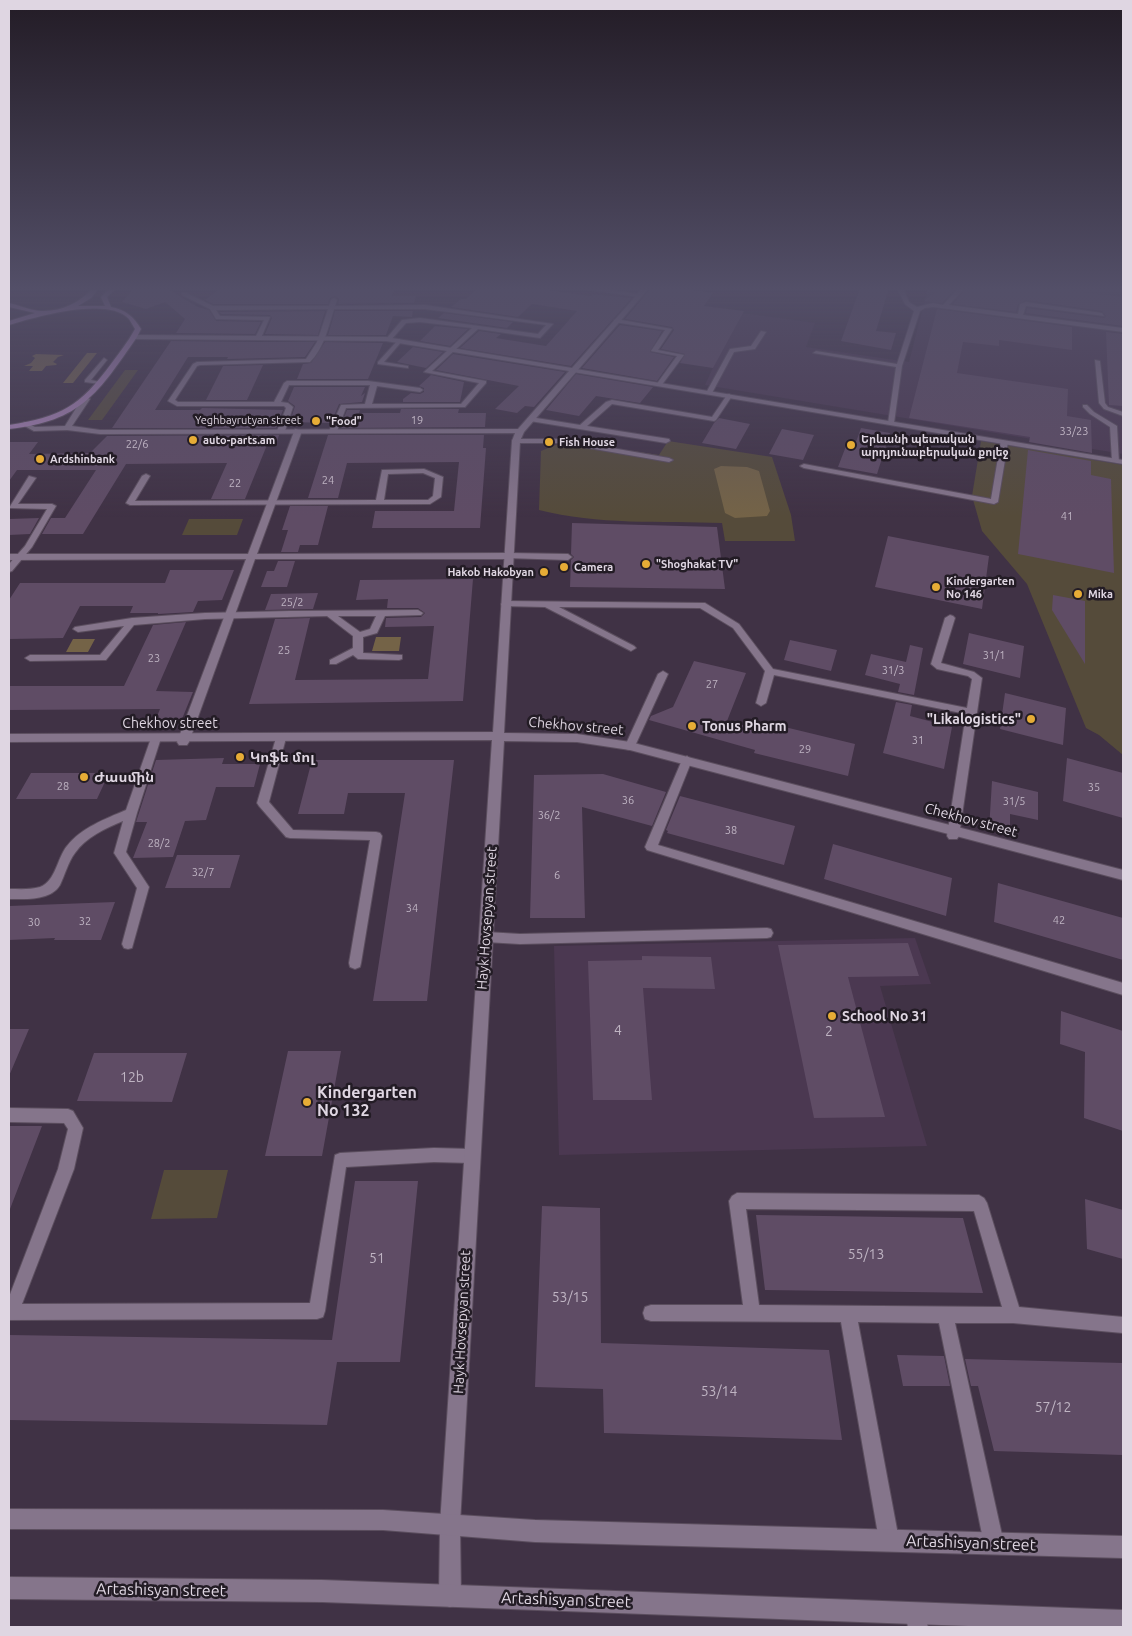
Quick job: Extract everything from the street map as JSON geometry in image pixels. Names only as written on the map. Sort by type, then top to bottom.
[{"type":"main road","points":[[10,427],[61,413],[86,399],[113,364]]},
{"type":"street","points":[[539,364],[1120,462]]},
{"type":"street","name":"Hayk Hovsepyan street","points":[[450,1596],[450,1524],[471,1156],[516,441],[520,431],[578,364]]},
{"type":"street","points":[[67,428],[86,399]]},
{"type":"street","name":"Yeghbayrutyan street","points":[[25,424],[34,429],[67,428],[100,432],[520,431]]},
{"type":"street","points":[[184,740],[298,431]]},
{"type":"street","points":[[9,557],[509,556]]},
{"type":"street","name":"Chekhov street","points":[[9,738],[280,740],[577,738],[630,746],[686,763],[1123,875]]},
{"type":"street","name":"Chekhov street","points":[[498,739],[628,752],[686,763]]},
{"type":"street","name":"Chekhov street","points":[[9,743],[156,740]]},
{"type":"street","name":"Chekhov street","points":[[954,833],[1123,881]]},
{"type":"street","name":"Artashisyan street","points":[[9,1519],[383,1520],[535,1531],[1123,1547]]},
{"type":"street","name":"Artashisyan street","points":[[9,1588],[322,1591],[917,1621],[1123,1621]]},
{"type":"lane","points":[[98,383],[88,381],[101,364]]},
{"type":"lane","points":[[196,364],[170,401],[177,404],[277,403],[290,407],[281,431]]},
{"type":"lane","points":[[389,364],[406,367]]},
{"type":"lane","points":[[333,431],[343,406],[463,406],[484,382],[427,372],[436,364]]},
{"type":"lane","points":[[660,385],[674,364]]},
{"type":"lane","points":[[709,393],[724,364]]},
{"type":"lane","points":[[888,364],[899,366],[891,423]]},
{"type":"lane","points":[[1097,364],[1102,403],[1106,408],[1123,414]]},
{"type":"lane","points":[[277,403],[287,384],[374,384],[420,390]]},
{"type":"lane","points":[[368,406],[374,384]]},
{"type":"lane","points":[[583,426],[608,403],[612,402],[714,419],[728,396]]},
{"type":"lane","points":[[1085,406],[1092,414],[1113,426],[1120,462]]},
{"type":"lane","points":[[530,419],[583,426],[666,441]]},
{"type":"lane","points":[[516,441],[560,441],[669,460]]},
{"type":"lane","points":[[804,466],[994,502],[1004,442]]},
{"type":"lane","points":[[146,476],[130,503],[379,503],[430,502],[437,497],[439,476],[424,471],[385,472],[379,503]]},
{"type":"lane","points":[[9,569],[20,557],[52,506],[12,507],[32,478]]},
{"type":"lane","points":[[509,556],[568,557]]},
{"type":"lane","points":[[505,604],[702,605],[736,626],[770,671],[972,712]]},
{"type":"lane","points":[[546,604],[630,648]]},
{"type":"lane","points":[[358,635],[374,631],[382,613]]},
{"type":"lane","points":[[78,629],[132,621],[230,614],[418,613]]},
{"type":"lane","points":[[330,614],[358,635]]},
{"type":"lane","points":[[950,618],[936,664],[940,667],[971,674],[976,678],[954,833]]},
{"type":"lane","points":[[30,658],[103,658],[132,621]]},
{"type":"lane","points":[[358,635],[358,656],[399,657]]},
{"type":"lane","points":[[333,662],[358,649]]},
{"type":"lane","points":[[761,703],[770,671]]},
{"type":"lane","points":[[630,746],[664,674]]},
{"type":"lane","points":[[128,944],[143,887],[120,853],[131,813],[156,740]]},
{"type":"lane","points":[[280,740],[263,803],[290,834],[376,836],[355,963]]},
{"type":"lane","points":[[686,763],[651,847],[1123,989]]},
{"type":"lane","points":[[9,894],[38,893],[50,888],[54,884],[70,850],[85,836],[104,824],[131,813]]},
{"type":"lane","points":[[486,937],[520,939],[767,933]]},
{"type":"lane","points":[[9,1116],[68,1116],[76,1128],[66,1169],[10,1312],[317,1311],[340,1160],[434,1154],[471,1156]]},
{"type":"lane","points":[[752,1314],[737,1200],[980,1202],[1013,1315]]},
{"type":"lane","points":[[650,1313],[1013,1315],[1123,1325]]},
{"type":"lane","points":[[848,1314],[889,1540]]},
{"type":"lane","points":[[945,1314],[994,1544]]},
{"type":"shaded area","points":[[57,364],[46,366],[42,371],[29,371],[33,366],[24,366]]},
{"type":"shaded area","points":[[78,364],[88,364],[73,383],[63,383]]},
{"type":"shaded area","points":[[714,364],[1123,364],[1123,454],[705,385]]},
{"type":"shaded area","points":[[125,370],[138,370],[102,420],[88,420]]},
{"type":"shaded area","points":[[566,441],[659,455],[668,441],[772,457],[791,515],[795,541],[725,541],[722,523],[606,520],[561,515],[539,510],[541,451]]},
{"type":"shaded area","name":"Mika","points":[[981,441],[1123,465],[1123,755],[1099,735],[1086,728],[1027,584],[982,531],[972,496]]},
{"type":"shaded area","points":[[721,466],[747,467],[759,471],[770,511],[767,516],[735,518],[725,513],[714,469]]},
{"type":"shaded area","points":[[189,519],[243,519],[237,535],[182,535]]},
{"type":"shaded area","points":[[376,637],[401,637],[399,651],[372,651]]},
{"type":"shaded area","points":[[73,639],[95,639],[88,652],[66,652]]},
{"type":"shaded area","points":[[915,938],[931,984],[880,986],[927,1146],[559,1155],[554,946]]},
{"type":"shaded area","points":[[164,1170],[228,1170],[217,1218],[151,1219]]},
{"type":"building","points":[[155,364],[183,364],[155,410],[200,410],[202,408],[283,410],[276,428],[112,428]]},
{"type":"building","points":[[303,364],[374,364],[368,379],[297,379]]},
{"type":"building","points":[[408,364],[430,364],[426,368]]},
{"type":"building","points":[[442,364],[517,364],[565,372],[534,407],[525,406],[517,413],[495,409],[519,386],[436,370]]},
{"type":"building","points":[[585,364],[669,364],[657,381],[582,368]]},
{"type":"building","points":[[689,364],[715,364],[713,368]]},
{"type":"building","points":[[923,364],[959,364],[957,373],[1068,389],[1067,416],[1091,420],[1092,453],[1029,442],[1030,437],[909,418]]},
{"type":"building","points":[[1107,364],[1123,364],[1123,406],[1109,405]]},
{"type":"building","points":[[263,365],[247,400],[206,400],[223,366]]},
{"type":"building","points":[[576,374],[653,387],[640,403],[596,396],[579,416],[546,410]]},
{"type":"building","points":[[431,375],[464,382],[460,402],[403,402],[403,399],[411,393],[420,394],[424,392],[424,388],[419,386]]},
{"type":"building","points":[[294,387],[365,387],[361,396],[365,393],[362,402],[339,404],[331,423],[290,422],[295,406],[288,401]]},
{"type":"building","points":[[401,409],[459,409],[458,413],[486,413],[485,427],[340,428],[347,410],[360,410],[359,413],[400,413]]},
{"type":"building","points":[[719,418],[750,424],[736,449],[702,443]]},
{"type":"building","points":[[861,428],[890,433],[877,474],[838,467],[848,441],[856,442]]},
{"type":"building","points":[[782,429],[814,435],[803,460],[769,454]]},
{"type":"building","points":[[279,435],[276,445],[267,445],[245,499],[211,499],[227,463],[126,464],[83,534],[42,534],[51,518],[65,518],[96,470],[17,470],[9,481],[9,442],[38,442],[29,454],[90,453],[107,436]]},
{"type":"building","points":[[328,435],[484,435],[483,448],[486,448],[480,528],[372,528],[375,511],[454,511],[459,462],[347,463],[338,498],[308,498]]},
{"type":"building","points":[[1028,450],[1091,461],[1091,475],[1111,479],[1114,573],[1018,554]]},
{"type":"building","points":[[290,506],[328,506],[318,545],[300,545],[298,552],[281,552],[288,530],[282,530]]},
{"type":"building","points":[[39,518],[30,534],[9,535],[9,519]]},
{"type":"building","name":"\"Shoghakat TV\"","points":[[572,523],[717,527],[725,589],[570,587],[571,560],[574,557],[571,554]]},
{"type":"building","points":[[888,536],[989,556],[982,609],[875,587]]},
{"type":"building","points":[[278,561],[295,561],[287,587],[261,587],[267,571],[274,571]]},
{"type":"building","points":[[170,570],[234,570],[222,600],[198,601],[193,612],[130,613],[133,606],[80,606],[63,638],[9,639],[9,600],[20,583],[165,583]]},
{"type":"building","points":[[473,579],[463,701],[249,704],[275,619],[310,618],[295,680],[428,679],[434,626],[385,627],[386,618],[421,617],[425,613],[418,608],[387,608],[388,599],[356,600],[360,580]]},
{"type":"building","points":[[318,593],[313,609],[265,610],[271,594]]},
{"type":"building","points":[[1053,595],[1085,601],[1085,664],[1052,610]]},
{"type":"building","points":[[186,622],[156,691],[193,692],[182,719],[156,719],[160,709],[9,710],[9,686],[124,686],[153,625]]},
{"type":"building","points":[[969,633],[1024,646],[1020,678],[963,664]]},
{"type":"building","points":[[790,640],[837,650],[831,671],[784,660]]},
{"type":"building","points":[[910,645],[923,648],[914,695],[898,692],[900,684],[865,675],[871,654],[906,662]]},
{"type":"building","points":[[694,661],[746,673],[727,721],[761,730],[764,722],[855,744],[848,776],[754,753],[755,750],[649,720],[651,716],[673,707]]},
{"type":"building","points":[[1005,693],[1066,708],[1063,745],[1000,729]]},
{"type":"building","points":[[896,702],[912,705],[910,716],[952,727],[944,769],[883,753]]},
{"type":"building","points":[[224,758],[222,764],[260,764],[254,787],[216,787],[206,820],[185,821],[173,857],[133,858],[147,822],[136,822],[156,760]]},
{"type":"building","points":[[1067,758],[1123,773],[1123,818],[1063,801]]},
{"type":"building","points":[[312,760],[454,760],[427,1001],[373,1001],[405,793],[348,793],[344,814],[298,814]]},
{"type":"building","points":[[31,773],[109,773],[97,799],[16,799]]},
{"type":"building","points":[[603,774],[666,792],[652,826],[582,807],[585,918],[530,918],[534,775]]},
{"type":"building","points":[[992,781],[1038,792],[1038,820],[1010,814],[1010,835],[989,830]]},
{"type":"building","points":[[680,796],[795,826],[784,865],[667,833],[668,831],[666,830]]},
{"type":"building","points":[[833,844],[952,878],[946,916],[824,879]]},
{"type":"building","points":[[177,855],[240,855],[230,888],[165,888]]},
{"type":"building","points":[[998,883],[1123,918],[1123,960],[994,922]]},
{"type":"building","points":[[115,902],[101,940],[54,940],[55,938],[9,940],[9,906]]},
{"type":"building","points":[[908,943],[919,976],[848,977],[885,1117],[814,1118],[778,945]]},
{"type":"building","points":[[642,956],[711,957],[715,989],[643,988],[652,1100],[593,1100],[588,961],[642,960]]},
{"type":"building","points":[[1061,1011],[1123,1031],[1123,1131],[1084,1118],[1085,1052],[1060,1044]]},
{"type":"building","points":[[9,1029],[29,1029],[9,1076]]},
{"type":"building","points":[[288,1051],[341,1051],[322,1156],[265,1156]]},
{"type":"building","points":[[94,1053],[187,1053],[172,1102],[77,1101]]},
{"type":"building","points":[[9,1126],[42,1126],[10,1209],[9,1209]]},
{"type":"building","points":[[355,1181],[418,1181],[400,1362],[337,1362],[327,1425],[9,1420],[9,1335],[332,1340]]},
{"type":"building","points":[[1085,1199],[1123,1210],[1123,1259],[1087,1249]]},
{"type":"building","points":[[542,1206],[600,1208],[601,1343],[829,1350],[842,1440],[604,1433],[603,1389],[535,1387]]},
{"type":"building","points":[[756,1215],[963,1218],[983,1293],[765,1290]]},
{"type":"building","points":[[897,1355],[944,1356],[950,1386],[903,1386]]},
{"type":"building","points":[[965,1359],[1123,1363],[1123,1455],[994,1451],[978,1386],[971,1386]]},
{"type":"place","name":"\"Food\"","points":[[316,421]]},
{"type":"place","name":"auto-parts.am","points":[[193,440]]},
{"type":"place","name":"Fish House","points":[[549,442]]},
{"type":"place","name":"Երևանի պետական արդյունաբերական քոլեջ","points":[[851,445]]},
{"type":"place","name":"Ardshinbank","points":[[40,459]]},
{"type":"place","name":"\"Shoghakat TV\"","points":[[646,564]]},
{"type":"place","name":"Camera","points":[[564,567]]},
{"type":"place","name":"Hakob Hakobyan","points":[[544,572]]},
{"type":"place","name":"Kindergarten No 146","points":[[936,587]]},
{"type":"place","name":"Mika","points":[[1078,594]]},
{"type":"place","name":"\"Likalogistics\"","points":[[1031,719]]},
{"type":"place","name":"Tonus Pharm","points":[[692,726]]},
{"type":"place","name":"Կոֆե մոլ","points":[[240,757]]},
{"type":"place","name":"Ժասմին","points":[[84,777]]},
{"type":"place","name":"School No 31","points":[[832,1016]]},
{"type":"place","name":"Kindergarten No 132","points":[[307,1102]]}]
